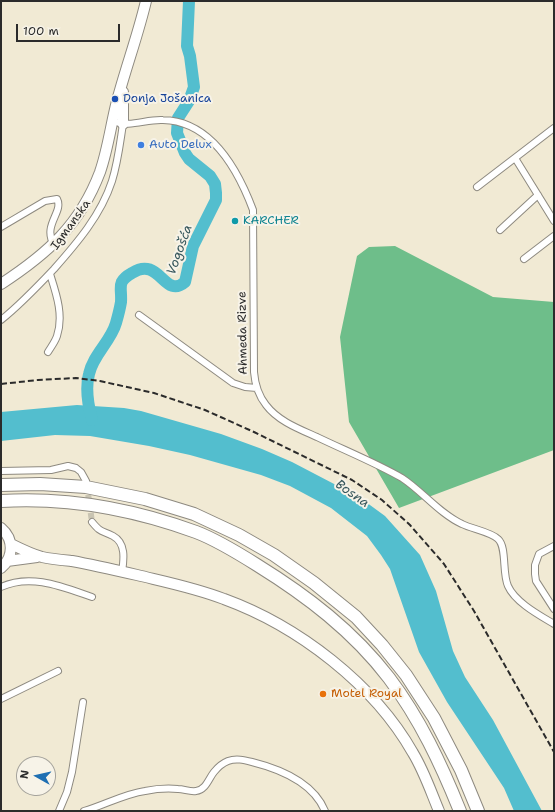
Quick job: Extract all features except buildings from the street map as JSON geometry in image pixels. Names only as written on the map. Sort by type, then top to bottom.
[{"type":"highway","points":[[1,485],[40,484],[86,487],[145,499],[194,514],[239,535],[274,555],[314,583],[356,617],[382,645],[406,675],[434,718],[461,770],[478,811]]},
{"type":"highway","points":[[1,500],[26,499],[63,501],[104,506],[149,518],[197,533],[239,554],[290,586],[333,618],[366,651],[389,678],[416,719],[433,750],[460,811]]},
{"type":"main road","points":[[1,284],[54,245],[68,230],[77,217],[90,193],[103,162],[112,121],[146,1]]},
{"type":"main road","points":[[123,80],[123,124]]},
{"type":"main road","points":[[1,528],[9,537],[11,544],[11,553],[4,564]]},
{"type":"main road","points":[[11,544],[28,553],[42,557],[122,572],[196,589],[253,611],[298,636],[333,662],[367,692],[400,732],[417,759],[439,811]]},
{"type":"main road","points":[[4,564],[28,557],[42,557]]},
{"type":"street","name":"Ahmeda Rizve","points":[[112,121],[123,124],[135,124],[170,120],[194,127],[206,134],[220,149],[245,187],[253,210],[254,372],[259,395],[266,406],[294,427],[394,474],[410,484],[460,523],[498,539],[503,547],[504,573],[508,586],[518,599],[530,609],[554,624]]},
{"type":"street","name":"Igmanska","points":[[1,320],[50,274],[82,235],[100,207],[112,181],[123,124]]},
{"type":"street","points":[[477,187],[553,129]]},
{"type":"street","points":[[515,158],[554,221]]},
{"type":"street","points":[[500,230],[538,195]]},
{"type":"street","points":[[1,227],[45,201],[57,199],[57,211],[50,228],[50,238],[54,245]]},
{"type":"street","points":[[524,259],[554,236]]},
{"type":"street","points":[[48,352],[57,337],[60,318],[55,290],[50,274]]},
{"type":"street","points":[[139,315],[233,383],[245,388],[257,388]]},
{"type":"street","points":[[1,471],[51,470],[68,466],[76,468],[81,472],[86,481]]},
{"type":"street","points":[[92,522],[102,533],[114,537],[120,543],[124,557],[122,572]]},
{"type":"street","points":[[554,546],[539,554],[535,565],[534,574],[536,581],[554,609]]},
{"type":"street","points":[[1,587],[16,581],[39,581],[92,597]]},
{"type":"street","points":[[1,699],[58,671]]},
{"type":"street","points":[[59,811],[68,792],[83,702]]},
{"type":"street","points":[[84,811],[132,793],[146,790],[170,788],[197,791],[205,786],[220,765],[230,760],[237,759],[263,765],[291,776],[317,798],[325,811]]},
{"type":"green space","points":[[395,246],[493,297],[554,302],[554,450],[399,508],[349,422],[340,337],[357,256],[369,247]]},
{"type":"water","name":"Bosna","points":[[77,405],[124,408],[141,411],[221,434],[292,462],[359,497],[385,516],[420,555],[436,591],[453,651],[465,677],[493,720],[542,811],[514,811],[504,788],[447,702],[419,652],[390,569],[367,536],[331,508],[290,486],[261,475],[190,455],[90,436],[55,435],[1,441],[1,412]]},
{"type":"waterway","name":"Vogošća","points":[[92,420],[89,409],[87,385],[89,374],[94,361],[114,330],[121,302],[122,282],[127,276],[141,269],[149,269],[172,286],[178,286],[185,282],[193,246],[216,200],[215,184],[210,176],[189,159],[177,133],[178,118],[189,101],[194,87],[190,56],[187,46],[189,1]]},
{"type":"tunnel","points":[[87,486],[92,522]]},
{"type":"railway","points":[[1,384],[76,378],[100,381],[154,393],[205,410],[254,432],[352,480],[382,500],[410,525],[444,564],[474,611],[554,752]]},
{"type":"place","name":"Donja Jošanica","points":[[115,99]]},
{"type":"place","name":"Auto Delux","points":[[141,145]]},
{"type":"place","name":"KARCHER","points":[[235,221]]},
{"type":"place","name":"Motel Royal","points":[[323,694]]}]
